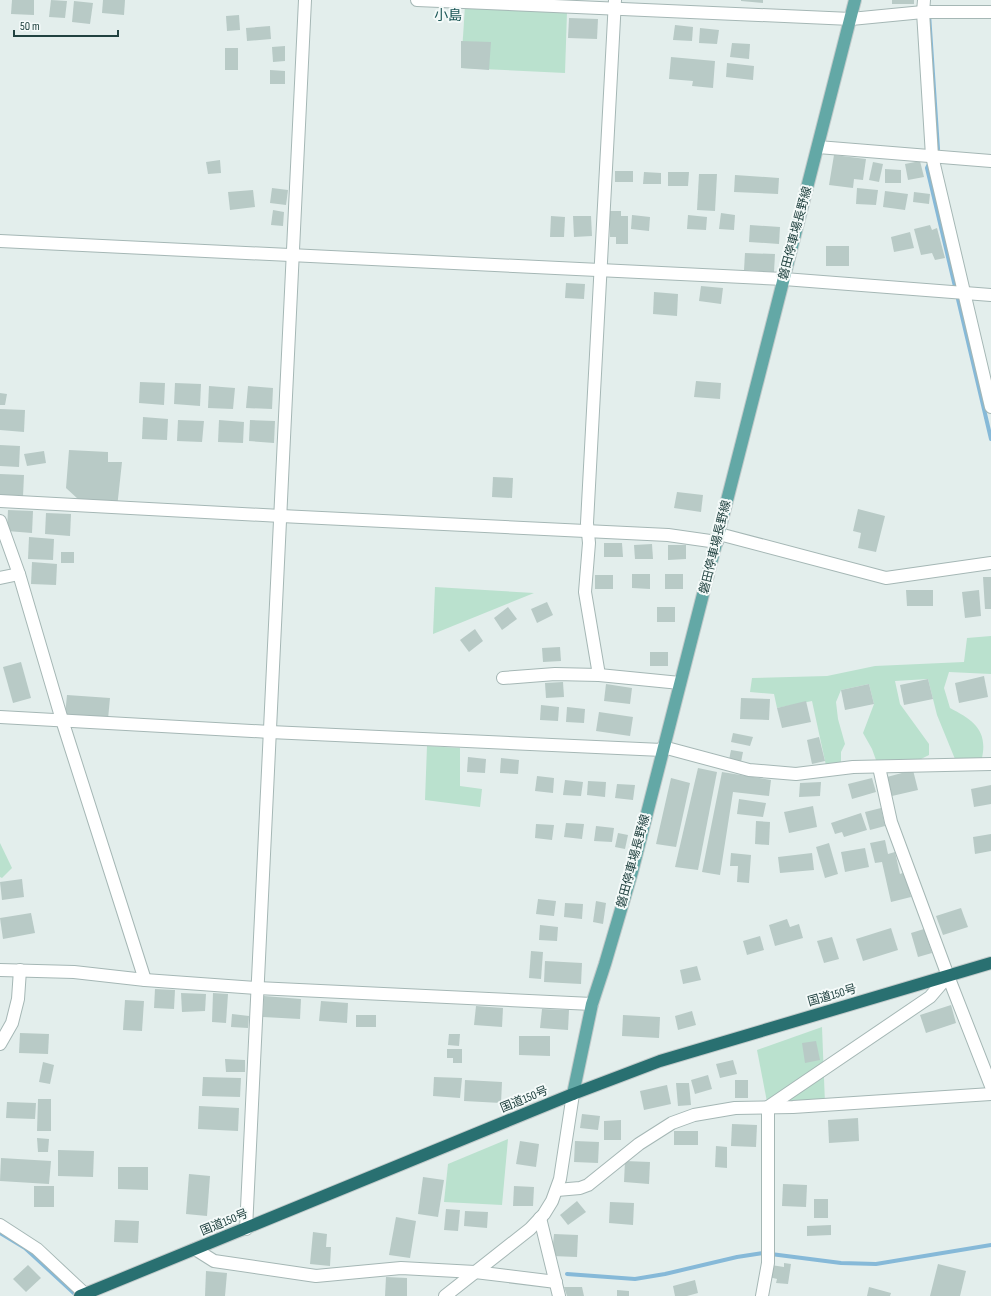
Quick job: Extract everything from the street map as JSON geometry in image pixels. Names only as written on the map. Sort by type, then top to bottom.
[{"type":"highway","name":"国道150号","points":[[84,1295],[573,1094],[660,1061],[991,964]]},
{"type":"main road","name":"磐田停車場長野線","points":[[573,1094],[592,1004],[632,872],[662,748],[718,538],[855,0]]},
{"type":"street","points":[[246,1229],[294,255],[305,0]]},
{"type":"street","points":[[417,0],[615,5],[851,18],[923,6],[991,12]]},
{"type":"street","points":[[599,676],[585,592],[589,543],[587,530],[615,5]]},
{"type":"street","points":[[923,6],[932,156],[959,293],[991,407]]},
{"type":"street","points":[[818,147],[991,161]]},
{"type":"street","points":[[0,241],[784,279],[991,295]]},
{"type":"street","points":[[0,501],[668,534],[718,538],[886,578],[991,563]]},
{"type":"street","points":[[0,521],[145,980]]},
{"type":"street","points":[[0,578],[18,574]]},
{"type":"street","points":[[503,678],[555,674],[599,676],[680,684]]},
{"type":"street","points":[[0,717],[270,732],[662,748],[749,770],[788,774],[853,767],[991,764]]},
{"type":"street","points":[[878,766],[891,822],[948,976],[991,1086]]},
{"type":"street","points":[[0,970],[74,972],[145,980],[257,988],[592,1004]]},
{"type":"street","points":[[0,1044],[12,1023],[18,999],[20,970]]},
{"type":"street","points":[[768,1107],[930,996],[948,976]]},
{"type":"street","points":[[445,1296],[530,1229],[552,1201],[560,1179],[573,1094]]},
{"type":"street","points":[[557,1190],[580,1188],[588,1185],[639,1144],[672,1123],[694,1115],[735,1108],[793,1107],[991,1094]]},
{"type":"street","points":[[762,1296],[768,1263],[768,1107]]},
{"type":"street","points":[[540,1218],[559,1296]]},
{"type":"street","points":[[0,1225],[37,1249],[84,1295]]},
{"type":"street","points":[[195,1249],[214,1261],[316,1276],[401,1268],[475,1272],[556,1282]]},
{"type":"green space","points":[[465,5],[567,12],[565,73],[461,68]]},
{"type":"green space","points":[[435,587],[534,593],[433,634]]},
{"type":"green space","points":[[991,636],[991,674],[949,672],[944,688],[950,708],[972,722],[981,733],[983,740],[982,758],[957,764],[937,715],[928,679],[895,681],[900,704],[929,744],[929,755],[917,761],[876,760],[863,733],[874,704],[869,684],[841,690],[836,702],[838,719],[845,744],[841,752],[841,762],[827,770],[812,701],[777,708],[774,694],[750,692],[752,678],[827,676],[875,666],[964,662],[967,638]]},
{"type":"green space","points":[[427,746],[460,748],[460,786],[482,789],[480,807],[425,800]]},
{"type":"green space","points":[[0,843],[12,868],[2,878],[0,877]]},
{"type":"green space","points":[[822,1027],[825,1104],[768,1107],[757,1050]]},
{"type":"green space","points":[[508,1139],[502,1205],[444,1202],[448,1164]]},
{"type":"building","points":[[12,0],[34,0],[34,15],[11,14]]},
{"type":"building","points":[[51,0],[67,1],[65,18],[49,17]]},
{"type":"building","points":[[103,0],[125,0],[124,15],[102,13]]},
{"type":"building","points":[[763,0],[763,3],[741,1]]},
{"type":"building","points":[[892,0],[914,0],[914,4],[892,4]]},
{"type":"building","points":[[74,1],[93,3],[90,24],[72,22]]},
{"type":"building","points":[[239,15],[240,30],[227,31],[226,16]]},
{"type":"building","points":[[569,18],[598,19],[597,39],[568,38]]},
{"type":"building","points":[[675,25],[693,27],[692,41],[673,40]]},
{"type":"building","points":[[270,26],[271,39],[247,41],[246,28]]},
{"type":"building","points":[[700,28],[719,30],[717,44],[699,43]]},
{"type":"building","points":[[461,41],[491,42],[489,70],[461,68]]},
{"type":"building","points":[[732,43],[750,44],[749,59],[730,57]]},
{"type":"building","points":[[285,46],[285,61],[273,62],[272,47]]},
{"type":"building","points":[[225,48],[238,48],[238,70],[225,70]]},
{"type":"building","points":[[671,57],[715,61],[713,88],[692,86],[693,81],[669,79]]},
{"type":"building","points":[[727,63],[754,66],[753,80],[726,77]]},
{"type":"building","points":[[270,70],[285,71],[285,84],[270,84]]},
{"type":"building","points":[[834,155],[866,159],[863,180],[854,179],[853,188],[829,185]]},
{"type":"building","points":[[220,160],[221,173],[208,174],[206,162]]},
{"type":"building","points":[[920,161],[924,177],[908,180],[905,164]]},
{"type":"building","points":[[873,162],[883,164],[879,182],[869,180]]},
{"type":"building","points":[[885,169],[901,170],[901,183],[885,183]]},
{"type":"building","points":[[615,171],[633,171],[633,182],[615,182]]},
{"type":"building","points":[[644,172],[661,173],[661,184],[643,184]]},
{"type":"building","points":[[668,172],[689,172],[688,186],[668,186]]},
{"type":"building","points":[[699,174],[717,174],[715,211],[697,210]]},
{"type":"building","points":[[735,175],[779,178],[778,194],[734,192]]},
{"type":"building","points":[[272,188],[288,190],[286,205],[270,203]]},
{"type":"building","points":[[857,188],[878,190],[876,205],[856,204]]},
{"type":"building","points":[[253,190],[255,207],[230,210],[228,192]]},
{"type":"building","points":[[885,191],[908,194],[905,210],[883,207]]},
{"type":"building","points":[[914,192],[930,194],[929,204],[913,202]]},
{"type":"building","points":[[273,210],[284,212],[283,226],[271,225]]},
{"type":"building","points":[[610,211],[621,211],[621,216],[628,216],[628,244],[616,244],[616,237],[610,237]]},
{"type":"building","points":[[721,213],[735,215],[734,230],[719,229]]},
{"type":"building","points":[[632,215],[650,217],[649,231],[631,229]]},
{"type":"building","points":[[688,215],[707,217],[706,230],[687,229]]},
{"type":"building","points":[[551,216],[565,217],[564,237],[550,237]]},
{"type":"building","points":[[573,216],[591,216],[592,236],[574,237]]},
{"type":"building","points":[[750,225],[780,227],[779,244],[749,242]]},
{"type":"building","points":[[930,225],[932,230],[937,228],[945,258],[935,260],[932,253],[921,255],[914,229]]},
{"type":"building","points":[[910,232],[914,248],[894,252],[891,237]]},
{"type":"building","points":[[826,246],[849,246],[849,266],[826,266]]},
{"type":"building","points":[[745,253],[775,254],[774,272],[744,270]]},
{"type":"building","points":[[566,283],[585,284],[584,299],[565,298]]},
{"type":"building","points":[[701,286],[723,288],[721,304],[699,301]]},
{"type":"building","points":[[654,292],[678,294],[677,316],[653,314]]},
{"type":"building","points":[[696,381],[721,383],[720,399],[694,397]]},
{"type":"building","points":[[140,382],[165,383],[164,405],[139,403]]},
{"type":"building","points":[[175,383],[201,384],[200,406],[174,404]]},
{"type":"building","points":[[209,386],[235,388],[233,409],[208,408]]},
{"type":"building","points":[[248,386],[273,388],[272,409],[246,408]]},
{"type":"building","points":[[0,393],[7,394],[5,405],[0,405]]},
{"type":"building","points":[[0,409],[25,410],[24,432],[0,430]]},
{"type":"building","points":[[143,417],[168,419],[167,440],[142,439]]},
{"type":"building","points":[[178,420],[204,421],[202,442],[177,441]]},
{"type":"building","points":[[219,420],[244,422],[243,443],[218,442]]},
{"type":"building","points":[[250,420],[275,421],[274,443],[249,441]]},
{"type":"building","points":[[0,445],[20,446],[19,467],[0,466]]},
{"type":"building","points":[[69,450],[108,452],[108,462],[122,462],[117,508],[78,499],[66,488]]},
{"type":"building","points":[[44,451],[46,463],[27,466],[24,454]]},
{"type":"building","points":[[0,474],[24,475],[23,496],[0,495]]},
{"type":"building","points":[[493,477],[513,478],[512,498],[492,497]]},
{"type":"building","points":[[677,492],[703,495],[701,512],[674,508]]},
{"type":"building","points":[[858,509],[885,516],[876,552],[858,548],[861,533],[853,531]]},
{"type":"building","points":[[8,510],[33,511],[32,533],[7,531]]},
{"type":"building","points":[[46,513],[71,514],[70,536],[45,534]]},
{"type":"building","points":[[29,537],[54,539],[53,560],[28,559]]},
{"type":"building","points":[[604,543],[622,543],[623,557],[604,557]]},
{"type":"building","points":[[652,544],[653,559],[635,559],[634,545]]},
{"type":"building","points":[[668,545],[686,545],[686,559],[668,560]]},
{"type":"building","points":[[61,552],[74,552],[74,563],[61,563]]},
{"type":"building","points":[[32,562],[57,564],[56,585],[31,584]]},
{"type":"building","points":[[632,574],[650,574],[650,589],[632,588]]},
{"type":"building","points":[[665,574],[683,574],[683,589],[665,589]]},
{"type":"building","points":[[595,575],[613,575],[613,589],[595,589]]},
{"type":"building","points":[[983,577],[991,577],[991,609],[985,609]]},
{"type":"building","points":[[906,590],[933,590],[933,606],[907,606]]},
{"type":"building","points":[[979,590],[981,616],[965,618],[962,592]]},
{"type":"building","points":[[547,602],[553,615],[537,623],[531,609]]},
{"type":"building","points":[[508,607],[517,619],[502,630],[494,618]]},
{"type":"building","points":[[657,607],[675,607],[675,622],[657,622]]},
{"type":"building","points":[[475,629],[483,641],[469,652],[460,640]]},
{"type":"building","points":[[560,647],[561,661],[543,662],[542,648]]},
{"type":"building","points":[[650,652],[668,652],[668,666],[650,666]]},
{"type":"building","points":[[21,662],[31,698],[13,703],[3,667]]},
{"type":"building","points":[[984,676],[988,697],[959,703],[955,683]]},
{"type":"building","points":[[928,679],[933,699],[904,705],[900,685]]},
{"type":"building","points":[[563,682],[564,697],[546,698],[545,683]]},
{"type":"building","points":[[606,684],[632,688],[630,704],[604,701]]},
{"type":"building","points":[[869,684],[874,704],[845,710],[841,690]]},
{"type":"building","points":[[67,695],[110,698],[108,719],[65,715]]},
{"type":"building","points":[[741,698],[770,699],[769,720],[740,719]]},
{"type":"building","points":[[806,701],[811,722],[782,728],[777,708]]},
{"type":"building","points":[[541,705],[559,707],[558,721],[540,720]]},
{"type":"building","points":[[567,707],[585,709],[584,723],[566,722]]},
{"type":"building","points":[[599,712],[633,717],[630,736],[596,731]]},
{"type":"building","points":[[733,733],[753,737],[750,746],[731,742]]},
{"type":"building","points":[[819,737],[825,761],[812,764],[807,740]]},
{"type":"building","points":[[731,750],[743,752],[741,762],[729,760]]},
{"type":"building","points":[[468,757],[486,759],[485,773],[467,772]]},
{"type":"building","points":[[501,758],[519,760],[518,774],[500,773]]},
{"type":"building","points":[[698,768],[717,772],[698,870],[675,867]]},
{"type":"building","points":[[913,770],[918,790],[892,796],[887,777]]},
{"type":"building","points":[[722,772],[771,780],[769,796],[733,792],[720,875],[702,872]]},
{"type":"building","points":[[537,776],[554,778],[553,793],[535,791]]},
{"type":"building","points":[[671,778],[690,783],[676,847],[656,844]]},
{"type":"building","points":[[872,778],[876,792],[852,799],[848,784]]},
{"type":"building","points":[[565,780],[583,782],[581,796],[563,795]]},
{"type":"building","points":[[588,781],[606,782],[605,797],[587,795]]},
{"type":"building","points":[[821,782],[820,796],[799,797],[800,783]]},
{"type":"building","points":[[617,784],[635,785],[633,800],[615,798]]},
{"type":"building","points":[[991,785],[991,804],[974,807],[971,789]]},
{"type":"building","points":[[739,799],[766,803],[763,817],[737,814]]},
{"type":"building","points":[[813,806],[817,827],[789,833],[784,812]]},
{"type":"building","points":[[881,808],[885,826],[870,830],[865,812]]},
{"type":"building","points":[[861,813],[867,830],[844,837],[842,832],[835,834],[831,823]]},
{"type":"building","points":[[756,821],[770,822],[769,845],[755,844]]},
{"type":"building","points":[[566,823],[584,824],[582,839],[564,837]]},
{"type":"building","points":[[536,824],[554,825],[552,840],[535,838]]},
{"type":"building","points":[[596,826],[614,828],[612,842],[594,841]]},
{"type":"building","points":[[618,833],[628,835],[625,849],[615,847]]},
{"type":"building","points":[[991,834],[991,851],[975,854],[973,837]]},
{"type":"building","points":[[885,840],[888,854],[895,852],[900,874],[905,872],[911,897],[891,902],[882,862],[875,863],[870,843]]},
{"type":"building","points":[[829,843],[838,874],[825,878],[816,847]]},
{"type":"building","points":[[865,848],[869,867],[845,872],[841,852]]},
{"type":"building","points":[[731,853],[751,855],[749,883],[737,882],[738,866],[730,866]]},
{"type":"building","points":[[812,853],[814,870],[780,873],[778,857]]},
{"type":"building","points":[[22,879],[24,897],[2,900],[0,882]]},
{"type":"building","points":[[538,899],[556,901],[554,916],[536,914]]},
{"type":"building","points":[[596,901],[606,903],[603,924],[593,922]]},
{"type":"building","points":[[565,903],[583,904],[582,919],[564,917]]},
{"type":"building","points":[[961,908],[968,927],[943,935],[936,916]]},
{"type":"building","points":[[31,913],[35,933],[3,939],[0,918]]},
{"type":"building","points":[[787,919],[790,927],[799,924],[803,938],[775,946],[769,925]]},
{"type":"building","points":[[540,925],[558,927],[557,941],[539,940]]},
{"type":"building","points":[[891,928],[898,950],[863,961],[856,939]]},
{"type":"building","points":[[924,929],[932,953],[918,957],[911,933]]},
{"type":"building","points":[[760,936],[764,950],[747,955],[743,941]]},
{"type":"building","points":[[832,937],[839,959],[824,963],[817,941]]},
{"type":"building","points":[[531,951],[543,952],[541,979],[529,978]]},
{"type":"building","points":[[545,961],[582,963],[581,984],[544,982]]},
{"type":"building","points":[[697,966],[701,980],[683,984],[680,970]]},
{"type":"building","points":[[155,989],[175,990],[174,1009],[154,1008]]},
{"type":"building","points":[[181,993],[206,994],[205,1011],[182,1012]]},
{"type":"building","points":[[213,993],[228,994],[226,1023],[212,1022]]},
{"type":"building","points":[[264,996],[301,999],[300,1019],[263,1017]]},
{"type":"building","points":[[125,1000],[144,1001],[142,1031],[123,1030]]},
{"type":"building","points":[[321,1001],[348,1003],[347,1023],[319,1021]]},
{"type":"building","points":[[951,1005],[956,1023],[926,1033],[920,1015]]},
{"type":"building","points":[[476,1006],[503,1008],[502,1027],[474,1025]]},
{"type":"building","points":[[542,1009],[569,1010],[568,1030],[540,1028]]},
{"type":"building","points":[[692,1011],[696,1025],[678,1030],[675,1016]]},
{"type":"building","points":[[232,1014],[249,1016],[248,1028],[231,1027]]},
{"type":"building","points":[[356,1015],[376,1015],[376,1027],[356,1027]]},
{"type":"building","points":[[623,1015],[660,1017],[659,1038],[622,1036]]},
{"type":"building","points":[[20,1033],[49,1034],[48,1054],[19,1053]]},
{"type":"building","points":[[449,1034],[460,1034],[459,1046],[448,1045]]},
{"type":"building","points":[[519,1036],[550,1036],[550,1056],[519,1055]]},
{"type":"building","points":[[816,1041],[820,1060],[805,1063],[802,1043]]},
{"type":"building","points":[[447,1049],[462,1049],[462,1063],[453,1063],[453,1058],[447,1058]]},
{"type":"building","points":[[225,1059],[245,1060],[245,1072],[226,1072]]},
{"type":"building","points":[[733,1060],[737,1074],[720,1078],[716,1064]]},
{"type":"building","points":[[43,1062],[54,1065],[50,1084],[39,1082]]},
{"type":"building","points":[[708,1075],[712,1089],[695,1094],[691,1080]]},
{"type":"building","points":[[203,1077],[241,1078],[240,1097],[202,1096]]},
{"type":"building","points":[[434,1077],[462,1078],[460,1098],[433,1096]]},
{"type":"building","points":[[465,1080],[502,1082],[501,1103],[464,1101]]},
{"type":"building","points":[[735,1080],[748,1080],[748,1098],[735,1098]]},
{"type":"building","points":[[676,1083],[689,1083],[691,1105],[678,1106]]},
{"type":"building","points":[[667,1085],[671,1104],[644,1110],[640,1091]]},
{"type":"building","points":[[38,1099],[51,1099],[51,1131],[37,1131]]},
{"type":"building","points":[[7,1102],[36,1103],[35,1119],[6,1118]]},
{"type":"building","points":[[199,1106],[239,1108],[238,1131],[198,1129]]},
{"type":"building","points":[[582,1114],[600,1116],[598,1130],[580,1128]]},
{"type":"building","points":[[858,1118],[859,1141],[829,1143],[828,1120]]},
{"type":"building","points":[[621,1120],[621,1140],[604,1140],[604,1121]]},
{"type":"building","points":[[732,1124],[757,1125],[756,1147],[731,1146]]},
{"type":"building","points":[[674,1131],[698,1131],[698,1145],[674,1145]]},
{"type":"building","points":[[37,1138],[49,1139],[48,1152],[38,1152]]},
{"type":"building","points":[[520,1141],[539,1144],[536,1167],[516,1164]]},
{"type":"building","points":[[575,1141],[599,1142],[598,1163],[574,1162]]},
{"type":"building","points":[[716,1146],[727,1147],[727,1168],[715,1167]]},
{"type":"building","points":[[58,1150],[94,1151],[93,1177],[58,1176]]},
{"type":"building","points":[[1,1158],[51,1161],[49,1184],[0,1181]]},
{"type":"building","points":[[625,1161],[650,1162],[649,1184],[624,1182]]},
{"type":"building","points":[[118,1167],[148,1167],[148,1190],[118,1189]]},
{"type":"building","points":[[189,1174],[210,1176],[207,1216],[186,1214]]},
{"type":"building","points":[[423,1177],[444,1180],[438,1217],[418,1214]]},
{"type":"building","points":[[783,1184],[807,1185],[806,1207],[782,1206]]},
{"type":"building","points":[[34,1186],[54,1186],[54,1207],[34,1207]]},
{"type":"building","points":[[514,1186],[534,1187],[533,1206],[513,1206]]},
{"type":"building","points":[[814,1199],[828,1199],[828,1218],[814,1218]]},
{"type":"building","points":[[577,1201],[586,1212],[568,1225],[560,1215]]},
{"type":"building","points":[[610,1202],[634,1203],[633,1225],[609,1223]]},
{"type":"building","points":[[446,1209],[460,1210],[458,1231],[444,1230]]},
{"type":"building","points":[[465,1211],[488,1212],[487,1228],[464,1226]]},
{"type":"building","points":[[396,1217],[416,1221],[410,1258],[389,1255]]},
{"type":"building","points":[[115,1220],[139,1221],[138,1243],[114,1242]]},
{"type":"building","points":[[831,1225],[831,1235],[807,1236],[807,1226]]},
{"type":"building","points":[[313,1232],[327,1234],[326,1247],[331,1247],[330,1266],[310,1264]]},
{"type":"building","points":[[554,1234],[578,1235],[577,1257],[552,1256]]},
{"type":"building","points":[[784,1263],[791,1264],[788,1284],[776,1283],[777,1279],[769,1277],[771,1265],[784,1267]]},
{"type":"building","points":[[938,1264],[966,1271],[960,1296],[930,1296]]},
{"type":"building","points":[[28,1265],[41,1278],[26,1292],[13,1279]]},
{"type":"building","points":[[206,1271],[227,1273],[225,1296],[205,1296]]},
{"type":"building","points":[[386,1277],[407,1278],[407,1296],[385,1296]]},
{"type":"building","points":[[695,1280],[698,1293],[687,1296],[675,1296],[673,1286]]},
{"type":"building","points":[[564,1287],[582,1287],[584,1296],[567,1296]]},
{"type":"building","points":[[869,1287],[891,1293],[890,1296],[867,1296]]},
{"type":"building","points":[[617,1290],[629,1291],[629,1296],[617,1296]]},
{"type":"waterway","points":[[929,14],[938,149],[936,153]]},
{"type":"waterway","points":[[930,162],[927,168],[991,439]]},
{"type":"waterway","points":[[0,1233],[25,1248],[77,1296]]},
{"type":"waterway","points":[[567,1274],[635,1279],[665,1274],[737,1257],[763,1253],[841,1263],[876,1264],[991,1245]]},
{"type":"district","name":"小島","points":[[448,15]]}]
